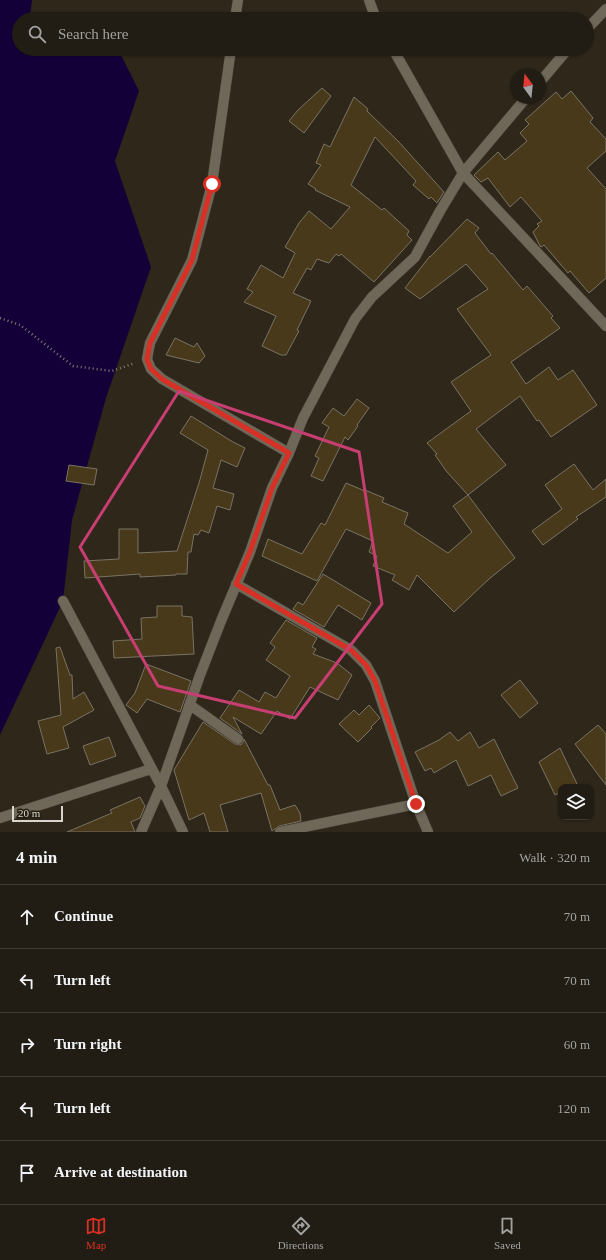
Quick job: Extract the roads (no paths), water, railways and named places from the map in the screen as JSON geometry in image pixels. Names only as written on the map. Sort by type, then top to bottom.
[{"type":"street","points":[[236,12],[238,0]]},
{"type":"street","points":[[369,0],[373,12]]},
{"type":"street","points":[[594,22],[606,9]]},
{"type":"street","points":[[230,56],[212,184],[192,260],[150,343],[147,359],[151,369],[162,379],[289,453]]},
{"type":"street","points":[[397,56],[463,173],[606,326]]},
{"type":"street","points":[[546,75],[562,56]]},
{"type":"street","points":[[141,832],[161,786],[236,584],[250,552],[272,488],[289,453],[303,418],[355,319],[372,297],[416,257],[463,173],[521,104]]},
{"type":"street","points":[[236,584],[351,650],[366,665],[375,681],[416,804],[428,832]]},
{"type":"street","points":[[63,601],[161,786],[183,832]]},
{"type":"street","points":[[190,705],[238,740]]},
{"type":"street","points":[[0,818],[152,769]]},
{"type":"street","points":[[280,832],[416,804]]}]
